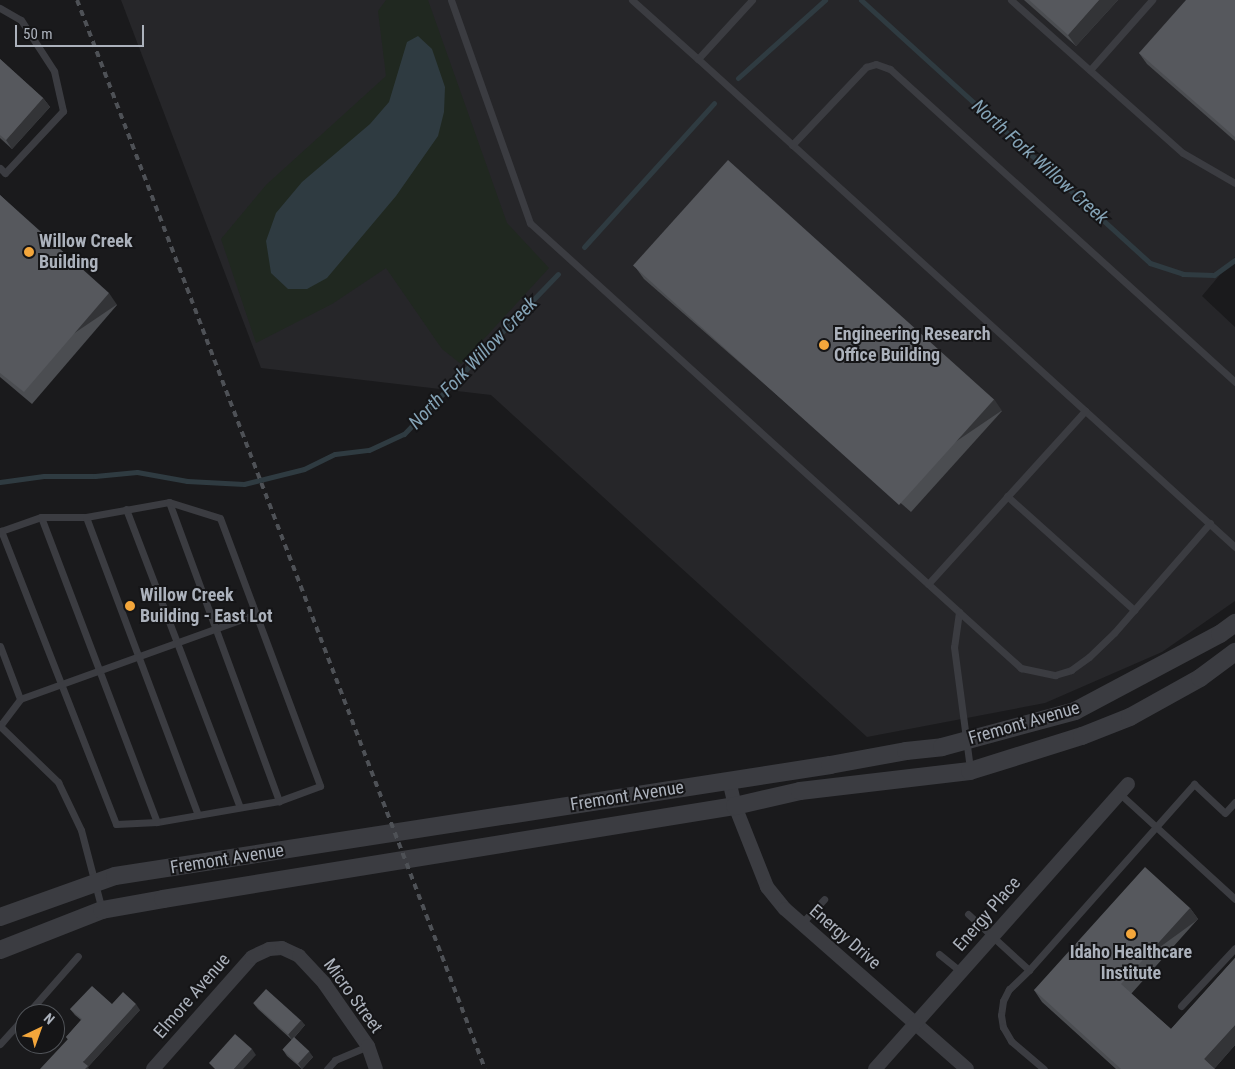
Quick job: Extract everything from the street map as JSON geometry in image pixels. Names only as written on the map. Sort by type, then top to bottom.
[{"type":"street","name":"Fremont Avenue","points":[[0,917],[115,876],[906,751],[942,747],[1075,711],[1212,638],[1235,623]]},
{"type":"street","name":"Fremont Avenue","points":[[0,950],[102,910],[283,878],[406,861],[735,806],[800,791],[970,771],[1082,736],[1130,718],[1200,678],[1235,652]]},
{"type":"street","name":"Energy Drive","points":[[730,780],[735,806],[767,887],[785,909],[967,1069]]},
{"type":"street","name":"Energy Place","points":[[875,1069],[1124,789]]},
{"type":"street","name":"Micro Street","points":[[262,952],[269,949],[282,948],[300,956],[324,983],[368,1046],[376,1069]]},
{"type":"street","name":"Elmore Avenue","points":[[154,1069],[252,957],[262,952]]},
{"type":"lane","points":[[451,0],[530,224],[1021,668],[1055,675],[1071,670],[1089,657],[1134,610],[1210,523]]},
{"type":"lane","points":[[632,0],[1235,547]]},
{"type":"lane","points":[[698,59],[752,0]]},
{"type":"lane","points":[[1011,0],[1183,152],[1235,183]]},
{"type":"lane","points":[[1090,70],[1152,0]]},
{"type":"lane","points":[[0,8],[21,20],[54,71],[63,111],[6,173],[0,168]]},
{"type":"lane","points":[[792,146],[866,67],[876,64],[890,69],[1235,382]]},
{"type":"lane","points":[[928,584],[1085,411]]},
{"type":"lane","points":[[1007,496],[1134,610]]},
{"type":"lane","points":[[168,502],[280,801]]},
{"type":"lane","points":[[168,502],[220,518],[320,786],[280,801],[157,822],[116,824],[0,532],[41,518],[86,517],[126,509],[168,502]]},
{"type":"lane","points":[[126,509],[240,807]]},
{"type":"lane","points":[[86,517],[198,815]]},
{"type":"lane","points":[[41,518],[157,822]]},
{"type":"lane","points":[[959,612],[954,647],[970,771]]},
{"type":"lane","points":[[102,910],[81,830],[58,782],[0,726],[20,699],[256,614]]},
{"type":"lane","points":[[0,646],[20,699]]},
{"type":"lane","points":[[1044,1069],[1011,1041],[1002,1027],[1003,1001],[1009,989],[1029,970],[1194,784],[1225,813],[1235,802]]},
{"type":"lane","points":[[1124,789],[1156,827],[1235,899]]},
{"type":"lane","points":[[802,924],[824,899]]},
{"type":"lane","points":[[968,914],[1029,970]]},
{"type":"lane","points":[[1181,1006],[1235,948]]},
{"type":"lane","points":[[940,954],[961,972]]},
{"type":"lane","points":[[36,1004],[78,956]]},
{"type":"lane","points":[[0,1044],[15,1027]]},
{"type":"lane","points":[[327,1069],[335,1060],[368,1046]]},
{"type":"shaded area","points":[[121,0],[1235,0],[1235,257],[1202,296],[1235,327],[1235,601],[1162,652],[1045,703],[867,737],[491,395],[261,368]]},
{"type":"shaded area","points":[[386,0],[428,0],[507,223],[549,268],[461,364],[442,349],[386,268],[332,304],[256,343],[221,239],[266,185],[386,76],[378,11]]},
{"type":"shaded area","points":[[418,36],[432,49],[445,87],[444,112],[438,136],[396,196],[327,278],[307,289],[288,289],[271,273],[266,241],[276,213],[302,182],[370,124],[389,102],[407,42]]},
{"type":"building","points":[[1029,0],[1099,0],[1068,35]]},
{"type":"building","points":[[1186,0],[1235,0],[1235,137],[1139,53]]},
{"type":"building","points":[[0,59],[43,98],[6,140],[0,135]]},
{"type":"building","name":"Engineering Research Office Building","points":[[728,160],[994,400],[899,505],[633,266]]},
{"type":"building","name":"Willow Creek Building","points":[[0,195],[109,293],[24,392],[0,373]]},
{"type":"building","points":[[1145,867],[1190,908],[1121,984],[1171,1029],[1235,958],[1235,1025],[1204,1059],[1215,1069],[1121,1069],[1034,990]]},
{"type":"building","points":[[92,986],[112,1004],[123,992],[136,1004],[83,1062],[88,1066],[85,1069],[40,1069],[54,1054],[65,1054],[65,1042],[68,1039],[66,1037],[82,1019],[70,1009]]},
{"type":"building","points":[[266,989],[301,1020],[288,1035],[253,1003]]},
{"type":"building","points":[[235,1034],[252,1049],[234,1069],[215,1069],[209,1063]]},
{"type":"building","points":[[294,1037],[309,1051],[298,1064],[282,1049]]},
{"type":"waterway","name":"North Fork Willow Creek","points":[[738,78],[825,0]]},
{"type":"waterway","name":"North Fork Willow Creek","points":[[861,0],[1150,263],[1183,274],[1214,275],[1235,260]]},
{"type":"waterway","name":"North Fork Willow Creek","points":[[584,247],[714,103]]},
{"type":"waterway","name":"North Fork Willow Creek","points":[[0,482],[44,476],[95,476],[137,472],[187,481],[244,484],[304,469],[335,454],[369,450],[404,434],[558,274]]},
{"type":"railway","points":[[77,0],[485,1069]]},
{"type":"place","name":"Willow Creek Building","points":[[29,252]]},
{"type":"place","name":"Engineering Research Office Building","points":[[824,345]]},
{"type":"place","name":"Willow Creek Building - East Lot","points":[[130,606]]},
{"type":"place","name":"Idaho Healthcare Institute","points":[[1131,934]]}]
